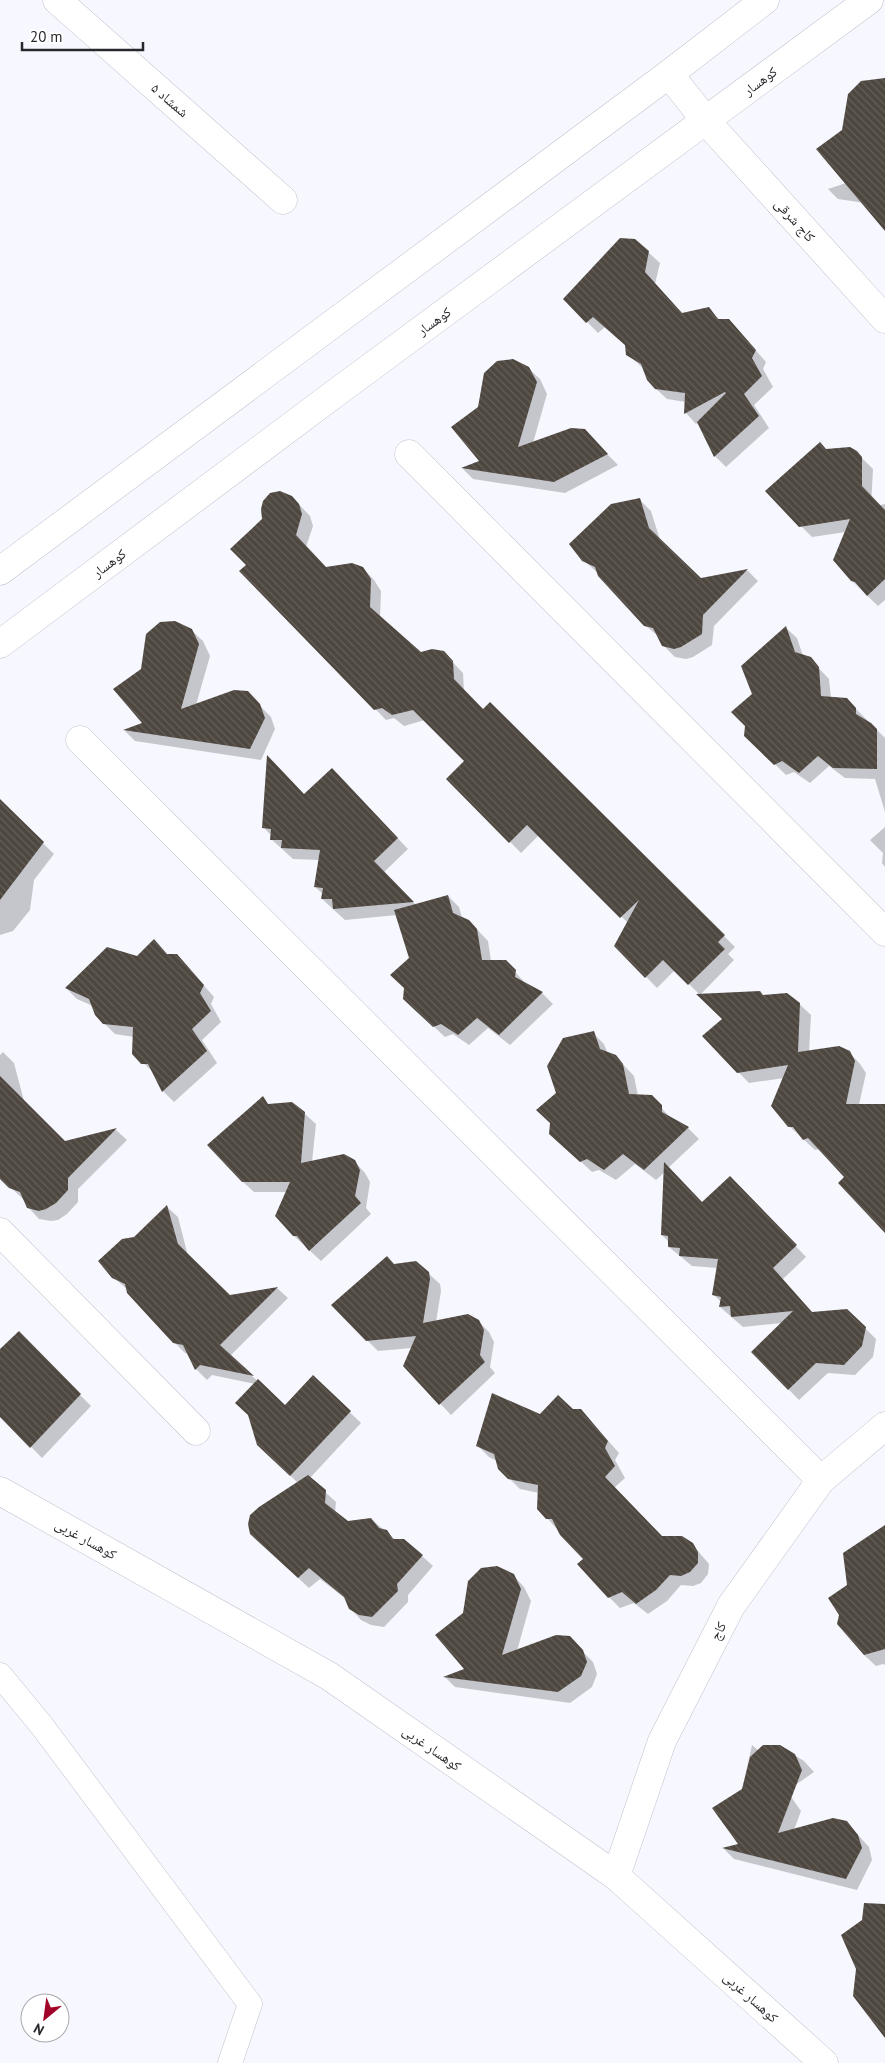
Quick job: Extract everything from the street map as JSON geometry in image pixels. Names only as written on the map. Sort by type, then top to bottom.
[{"type":"street","name":"شمشاد ۵","points":[[57,0],[283,200]]},
{"type":"street","points":[[0,572],[669,74],[765,0]]},
{"type":"street","name":"کوهسار","points":[[0,644],[333,395],[869,0]]},
{"type":"street","name":"کاج شرقی","points":[[669,74],[706,121],[885,319]]},
{"type":"street","points":[[409,454],[885,932]]},
{"type":"street","points":[[80,740],[821,1480]]},
{"type":"street","points":[[0,1232],[196,1432]]},
{"type":"street","name":"کاج","points":[[616,1876],[662,1741],[731,1606],[821,1480],[885,1426]]},
{"type":"street","name":"کوهسار غربی","points":[[0,1491],[329,1676],[616,1876],[824,2063]]},
{"type":"lane","points":[[0,1675],[48,1734],[250,2004],[230,2063]]},
{"type":"building","points":[[885,78],[885,231],[816,149],[842,130],[848,94],[861,81]]},
{"type":"building","points":[[620,238],[635,239],[649,251],[645,272],[682,313],[709,307],[718,319],[729,319],[756,350],[752,358],[762,376],[744,394],[759,416],[714,457],[697,422],[726,393],[684,414],[685,393],[655,389],[647,380],[641,364],[626,355],[625,345],[593,317],[586,323],[563,299]]},
{"type":"building","points":[[513,359],[529,367],[537,382],[518,447],[571,428],[585,429],[608,454],[554,482],[461,468],[479,461],[451,427],[478,407],[484,373],[497,361]]},
{"type":"building","points":[[820,442],[826,449],[850,447],[857,451],[862,457],[862,486],[885,510],[885,579],[867,596],[833,560],[850,519],[799,527],[765,491]]},
{"type":"building","points":[[280,491],[292,496],[299,504],[302,514],[296,535],[326,567],[352,563],[363,567],[371,579],[370,607],[421,652],[432,649],[444,651],[453,661],[454,679],[483,709],[490,702],[725,935],[718,942],[725,949],[688,985],[663,960],[645,978],[614,946],[639,900],[620,918],[527,825],[509,843],[446,779],[464,761],[413,710],[392,715],[382,708],[374,710],[239,571],[246,565],[230,549],[262,519],[261,509],[263,501],[270,493]]},
{"type":"building","points":[[640,498],[649,528],[701,578],[748,569],[703,615],[702,634],[681,647],[674,649],[662,646],[653,628],[644,626],[598,576],[595,567],[582,561],[569,544],[611,504]]},
{"type":"building","points":[[175,621],[192,629],[199,644],[181,709],[234,690],[248,691],[260,704],[265,718],[250,749],[123,730],[142,723],[113,689],[141,669],[146,634],[160,622]]},
{"type":"building","points":[[786,626],[795,652],[811,657],[819,667],[821,696],[847,698],[856,708],[856,714],[877,729],[877,769],[833,768],[818,756],[799,773],[782,761],[774,765],[744,736],[745,726],[731,712],[752,694],[741,666]]},
{"type":"building","points":[[267,755],[304,794],[332,768],[398,838],[374,861],[414,902],[333,909],[332,899],[321,899],[323,888],[314,887],[320,850],[281,848],[282,840],[270,840],[271,829],[262,828]]},
{"type":"building","points":[[0,799],[44,842],[0,900]]},
{"type":"building","points":[[448,895],[453,913],[469,920],[477,929],[482,960],[506,960],[516,970],[515,977],[543,992],[499,1035],[477,1018],[458,1035],[441,1024],[433,1027],[403,999],[404,988],[390,975],[409,958],[394,910]]},
{"type":"building","points":[[154,939],[167,954],[177,954],[204,985],[200,993],[211,1011],[192,1029],[207,1051],[162,1092],[148,1064],[141,1064],[132,1054],[133,1027],[103,1024],[95,1015],[89,999],[65,988],[107,947],[137,956]]},
{"type":"building","points":[[760,991],[763,995],[787,993],[800,1003],[798,1052],[839,1046],[850,1051],[855,1061],[846,1104],[885,1104],[885,1233],[838,1183],[844,1177],[808,1138],[803,1140],[793,1127],[788,1127],[771,1106],[788,1065],[737,1073],[702,1036],[722,1019],[696,994]]},
{"type":"building","points":[[594,1031],[600,1049],[616,1055],[623,1064],[629,1094],[652,1095],[662,1105],[662,1112],[689,1127],[644,1170],[623,1154],[604,1170],[587,1159],[580,1162],[549,1134],[550,1123],[536,1110],[556,1093],[547,1066],[563,1038]]},
{"type":"building","points":[[0,1076],[65,1141],[117,1128],[68,1178],[68,1190],[56,1203],[46,1209],[39,1211],[27,1208],[20,1192],[9,1188],[0,1179]]},
{"type":"building","points":[[263,1096],[268,1104],[292,1102],[305,1112],[301,1163],[344,1154],[355,1160],[360,1170],[355,1196],[361,1203],[309,1251],[297,1236],[293,1236],[275,1216],[290,1182],[242,1182],[207,1145]]},
{"type":"building","points":[[664,1162],[702,1202],[730,1176],[797,1245],[773,1268],[812,1312],[847,1309],[866,1327],[862,1346],[844,1365],[816,1363],[788,1390],[751,1352],[793,1311],[731,1317],[730,1306],[719,1307],[721,1297],[712,1295],[718,1259],[679,1256],[680,1248],[668,1247],[668,1236],[661,1235]]},
{"type":"building","points":[[167,1205],[178,1244],[230,1295],[278,1287],[220,1345],[254,1376],[200,1365],[195,1370],[183,1345],[173,1343],[127,1293],[125,1284],[112,1278],[98,1261],[122,1239],[134,1237]]},
{"type":"building","points":[[387,1256],[394,1264],[416,1261],[429,1272],[430,1279],[423,1323],[468,1314],[479,1320],[484,1330],[480,1355],[485,1362],[439,1405],[403,1366],[416,1336],[366,1341],[331,1305]]},
{"type":"building","points":[[19,1331],[81,1394],[30,1448],[0,1417],[0,1349]]},
{"type":"building","points":[[313,1375],[351,1411],[290,1476],[257,1445],[248,1415],[235,1403],[258,1379],[285,1405]]},
{"type":"building","points":[[492,1393],[540,1414],[558,1395],[573,1409],[581,1409],[608,1441],[605,1448],[615,1466],[605,1477],[662,1536],[682,1536],[693,1543],[698,1552],[698,1563],[690,1572],[681,1576],[670,1575],[656,1590],[636,1604],[622,1592],[608,1598],[577,1564],[583,1559],[560,1535],[552,1519],[546,1519],[537,1509],[538,1485],[508,1479],[498,1469],[494,1454],[476,1446]]},
{"type":"building","points":[[308,1475],[326,1490],[325,1503],[348,1521],[371,1518],[379,1528],[387,1530],[393,1539],[404,1539],[423,1555],[397,1584],[398,1591],[372,1617],[359,1615],[349,1609],[344,1597],[309,1568],[298,1578],[250,1534],[248,1524],[250,1515]]},
{"type":"building","points":[[885,1525],[885,1649],[864,1655],[837,1624],[839,1615],[828,1598],[847,1585],[843,1553]]},
{"type":"building","points":[[497,1566],[514,1574],[521,1589],[502,1655],[556,1635],[570,1636],[583,1650],[587,1662],[581,1676],[558,1692],[443,1677],[464,1669],[435,1635],[463,1613],[468,1581],[481,1568]]},
{"type":"building","points":[[763,1745],[780,1745],[795,1754],[802,1770],[778,1833],[833,1818],[847,1821],[858,1835],[862,1848],[846,1879],[722,1848],[738,1844],[712,1808],[742,1789],[750,1757]]},
{"type":"building","points":[[864,1903],[885,1904],[885,2038],[853,1996],[856,1969],[841,1935],[862,1920]]}]
